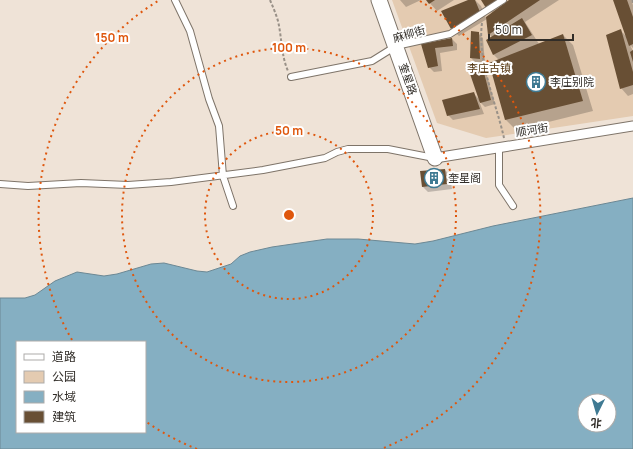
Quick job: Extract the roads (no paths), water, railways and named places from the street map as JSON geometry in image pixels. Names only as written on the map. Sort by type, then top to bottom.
[{"type":"street","name":"奎星路","points":[[379,0],[435,158]]},
{"type":"street","name":"顺河街","points":[[435,158],[633,126]]},
{"type":"lane","points":[[175,0],[190,31],[209,99],[219,126],[223,176],[233,206]]},
{"type":"lane","name":"麻柳街","points":[[291,77],[372,62],[396,46],[450,34],[503,0]]},
{"type":"lane","points":[[503,147],[499,184],[513,206]]},
{"type":"lane","points":[[0,184],[28,186],[81,183],[128,185],[223,176],[325,158],[337,152],[348,149],[388,149],[435,158]]},
{"type":"water","points":[[633,198],[633,449],[0,449],[0,298],[25,298],[35,295],[55,281],[77,272],[104,276],[117,274],[151,264],[164,263],[207,272],[231,264],[240,256],[250,252],[272,247],[327,239],[358,239],[415,244],[493,226]]},
{"type":"place","name":"李庄别院","points":[[536,82]]},
{"type":"place","name":"奎星阁","points":[[434,178]]},
{"type":"park label","name":"李庄古镇","points":[[489,68]]}]
